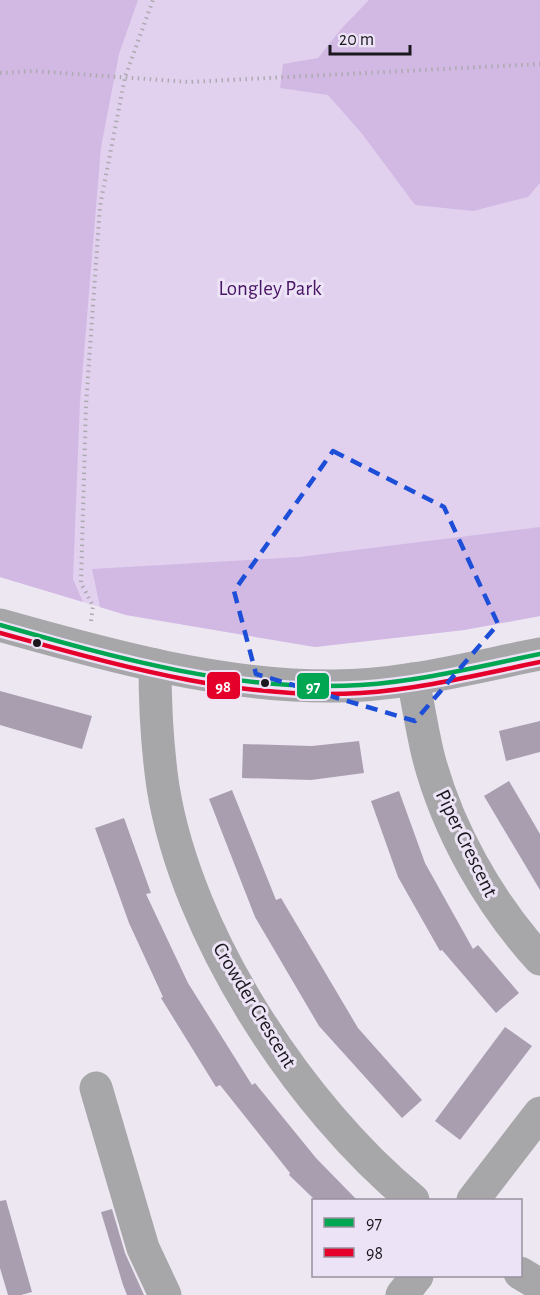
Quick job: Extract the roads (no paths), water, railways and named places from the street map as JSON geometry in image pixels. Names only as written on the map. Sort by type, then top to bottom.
[{"type":"street","points":[[0,625],[87,650],[155,665],[263,682],[335,686],[413,679],[540,654]]},
{"type":"street","name":"Crowder Crescent","points":[[155,665],[155,717],[164,789],[179,850],[225,965],[267,1033],[312,1096],[357,1149],[411,1199]]},
{"type":"street","name":"Piper Crescent","points":[[413,679],[429,756],[443,801],[495,902],[540,959]]},
{"type":"street","points":[[96,1088],[143,1248],[165,1295]]},
{"type":"street","points":[[474,1199],[540,1113]]},
{"type":"street","points":[[522,1274],[540,1285]]},
{"type":"street","points":[[402,1295],[416,1277]]},
{"type":"park label","name":"Longley Park","points":[[270,288]]}]
